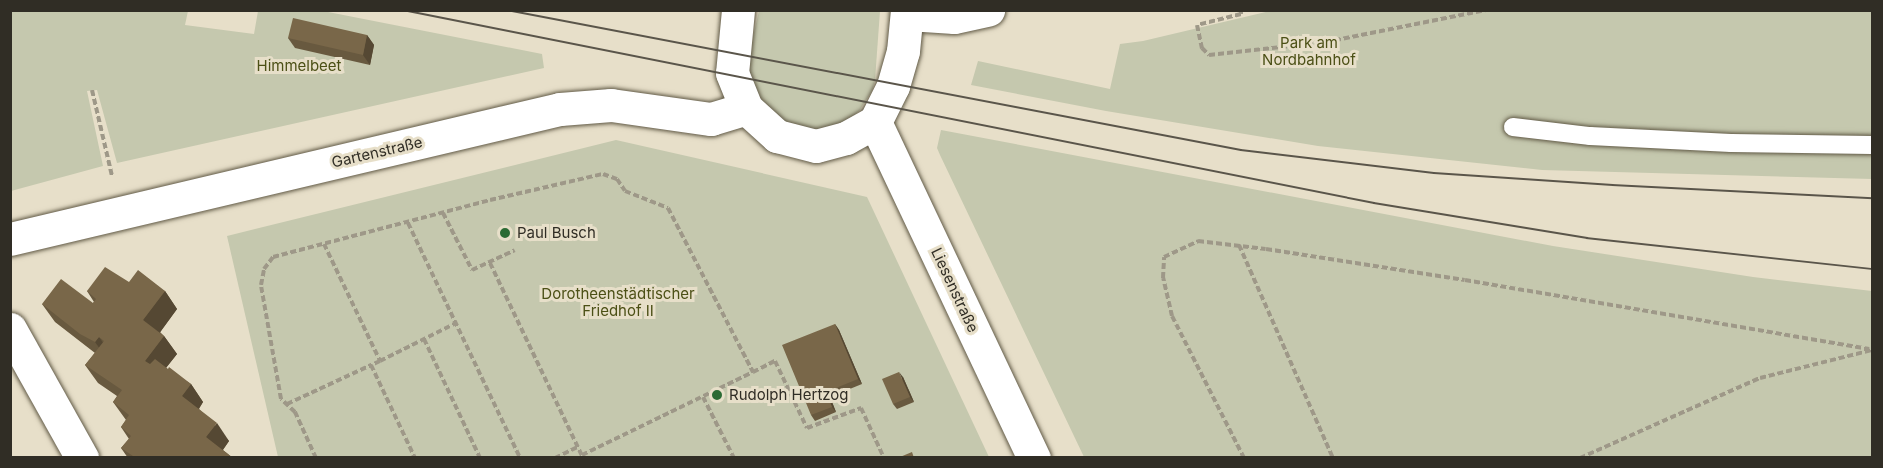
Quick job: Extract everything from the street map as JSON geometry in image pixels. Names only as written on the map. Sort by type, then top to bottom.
[{"type":"street","points":[[738,10],[732,73],[746,108],[777,136],[816,146],[846,138],[875,122],[898,69],[903,51],[908,12],[954,17],[988,10]]},
{"type":"street","name":"Gartenstraße","points":[[10,239],[560,109],[611,105],[711,119],[746,108]]},
{"type":"street","name":"Liesenstraße","points":[[875,122],[1034,458]]},
{"type":"street","points":[[10,329],[82,458]]},
{"type":"lane","points":[[1513,127],[1613,137],[1731,143],[1872,145]]},
{"type":"path","points":[[1241,10],[1241,14],[1197,25],[1203,48],[1209,55],[1326,42],[1486,10]]},
{"type":"path","points":[[92,90],[112,176]]},
{"type":"path","points":[[316,458],[295,412],[281,399],[261,285],[264,269],[273,257],[603,174],[617,179],[625,191],[668,208],[753,372]]},
{"type":"path","points":[[443,213],[472,270],[515,250]]},
{"type":"path","points":[[408,223],[520,458]]},
{"type":"path","points":[[1244,458],[1172,316],[1163,278],[1164,257],[1198,241],[1239,245],[1454,278],[1871,350]]},
{"type":"path","points":[[324,244],[380,361]]},
{"type":"path","points":[[1239,245],[1333,458]]},
{"type":"path","points":[[490,263],[583,456],[775,361],[807,428],[861,408],[884,458]]},
{"type":"path","points":[[286,404],[456,323]]},
{"type":"path","points":[[424,339],[480,458]]},
{"type":"path","points":[[1580,458],[1760,378],[1871,350]]},
{"type":"path","points":[[371,365],[415,458]]},
{"type":"path","points":[[703,397],[734,458]]},
{"type":"path","points":[[555,458],[578,447]]},
{"type":"green space","name":"Himmelbeet","points":[[11,11],[188,11],[185,25],[254,34],[258,11],[323,11],[542,54],[544,68],[117,163],[97,90],[87,91],[103,166],[11,191]]},
{"type":"green space","points":[[759,11],[880,11],[875,80],[872,91],[859,111],[844,123],[817,130],[787,125],[765,109],[749,75],[749,54]]},
{"type":"green space","name":"Park am Nordbahnhof","points":[[1270,11],[1872,11],[1872,179],[1542,170],[1318,146],[1106,111],[971,85],[978,61],[1110,89],[1120,44],[1143,41]]},
{"type":"green space","points":[[941,130],[1553,246],[1753,277],[1872,291],[1872,457],[1084,457],[940,155],[937,148]]},
{"type":"green space","name":"Dorotheenstädtischer Friedhof II","points":[[616,140],[867,197],[989,457],[278,457],[227,236]]},
{"type":"building","points":[[293,18],[367,35],[363,55],[288,38]]},
{"type":"building","points":[[105,267],[129,282],[138,270],[165,291],[143,320],[164,336],[145,361],[150,364],[155,359],[191,384],[182,396],[217,423],[206,437],[233,458],[136,458],[121,448],[131,436],[121,427],[129,415],[113,402],[122,390],[85,365],[104,341],[99,337],[95,342],[80,334],[42,304],[61,279],[93,303],[96,299],[87,291]]},
{"type":"building","points":[[835,324],[858,379],[826,392],[832,407],[811,415],[782,345]]},
{"type":"building","points":[[899,372],[910,397],[893,404],[882,379]]},
{"type":"building","points":[[912,452],[914,458],[900,457]]},
{"type":"tram line","points":[[403,10],[1374,203],[1587,238],[1872,269]]},
{"type":"tram line","points":[[507,10],[1241,150],[1434,173],[1872,198]]},
{"type":"place","name":"Paul Busch","points":[[505,233]]},
{"type":"place","name":"Rudolph Hertzog","points":[[717,395]]}]
